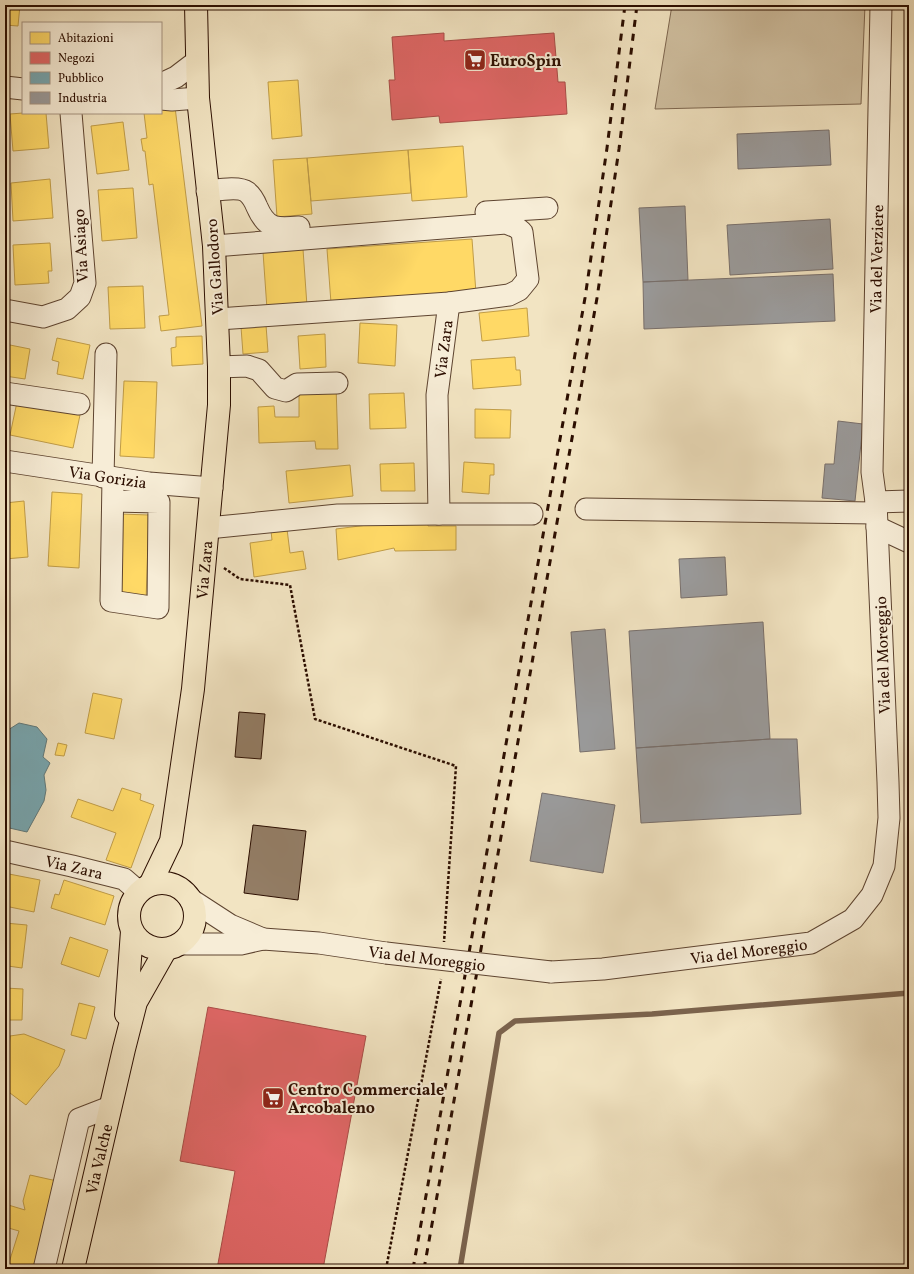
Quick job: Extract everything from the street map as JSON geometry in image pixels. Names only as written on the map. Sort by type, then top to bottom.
[{"type":"main road","name":"Via Gallodoro","points":[[196,5],[198,98],[214,246],[218,319],[219,405],[208,528]]},
{"type":"main road","name":"Via Zara","points":[[145,889],[171,841],[194,689],[208,528]]},
{"type":"main road","name":"Via Zara","points":[[171,841],[185,894]]},
{"type":"main road","points":[[158,883],[166,883],[185,894],[194,907],[194,923],[187,938],[173,947],[154,949],[136,938],[132,931],[129,919],[129,912],[134,898],[145,889],[158,883]]},
{"type":"main road","name":"Via Valche","points":[[124,1049],[132,931]]},
{"type":"main road","name":"Via Valche","points":[[72,1269],[136,1002],[173,947]]},
{"type":"street","name":"Via del Verziere","points":[[876,514],[872,472],[881,5]]},
{"type":"street","points":[[162,84],[176,77],[197,61]]},
{"type":"street","points":[[5,87],[22,89]]},
{"type":"street","points":[[162,99],[198,98]]},
{"type":"street","name":"Via Asiago","points":[[5,310],[42,317],[67,309],[80,297],[85,283],[70,114]]},
{"type":"street","points":[[207,191],[238,189],[246,192],[254,199],[266,222],[274,228],[547,208]]},
{"type":"street","points":[[214,246],[506,223],[516,227],[522,232],[528,279],[519,290],[509,295],[449,303],[218,319]]},
{"type":"street","name":"Via Zara","points":[[439,514],[437,395],[449,303]]},
{"type":"street","points":[[106,354],[108,477],[113,502],[112,601],[158,608],[159,502],[113,502]]},
{"type":"street","points":[[219,367],[247,366],[259,370],[264,378],[275,388],[286,391],[297,384],[337,383]]},
{"type":"street","points":[[5,393],[79,404]]},
{"type":"street","name":"Via Gorizia","points":[[5,461],[149,483],[212,488]]},
{"type":"street","points":[[586,509],[876,514],[909,501]]},
{"type":"street","name":"Via Zara","points":[[208,528],[338,515],[532,514]]},
{"type":"street","points":[[876,514],[909,542]]},
{"type":"street","name":"Via del Moreggio","points":[[185,894],[230,925],[263,939],[319,944],[551,972],[603,970],[811,943],[853,919],[872,895],[884,866],[888,818],[876,514]]},
{"type":"street","name":"Via Zara","points":[[5,851],[72,866],[124,880],[145,889]]},
{"type":"street","name":"Via del Moreggio","points":[[173,947],[241,944],[263,939]]},
{"type":"street","points":[[44,1269],[79,1119],[110,1107]]},
{"type":"path","points":[[220,566],[240,579],[290,585],[316,719],[456,766],[443,946]]},
{"type":"path","points":[[386,1269],[441,978]]},
{"type":"shaded area","points":[[672,5],[865,5],[861,104],[655,109]]},
{"type":"building: Abitazioni","points":[[5,5],[20,5],[18,26],[5,25]]},
{"type":"building: Abitazioni","points":[[298,80],[302,136],[272,139],[268,82]]},
{"type":"building: Abitazioni","points":[[175,107],[202,326],[161,331],[159,316],[169,315],[153,184],[149,185],[145,151],[143,151],[141,139],[147,138],[144,114],[162,114],[162,108]]},
{"type":"building: Abitazioni","points":[[10,114],[46,114],[49,148],[13,151]]},
{"type":"building: Abitazioni","points":[[123,122],[129,170],[97,174],[91,126]]},
{"type":"building: Abitazioni","points":[[463,146],[467,197],[412,201],[408,150]]},
{"type":"building: Abitazioni","points":[[408,150],[411,193],[311,201],[307,158]]},
{"type":"building: Abitazioni","points":[[307,158],[312,214],[277,217],[273,160]]},
{"type":"building: Abitazioni","points":[[50,179],[53,218],[13,221],[11,183]]},
{"type":"building: Abitazioni","points":[[133,188],[137,238],[102,241],[98,190]]},
{"type":"building: Abitazioni","points":[[472,239],[476,293],[331,303],[327,249]]},
{"type":"building: Abitazioni","points":[[50,243],[52,271],[48,271],[49,283],[15,285],[13,245]]},
{"type":"building: Abitazioni","points":[[303,249],[307,306],[267,309],[263,252]]},
{"type":"building: Abitazioni","points":[[143,286],[145,328],[110,329],[108,287]]},
{"type":"building: Abitazioni","points":[[527,308],[529,336],[482,341],[479,313]]},
{"type":"building: Abitazioni","points":[[360,323],[397,325],[395,366],[358,363]]},
{"type":"building: Abitazioni","points":[[266,325],[268,352],[243,354],[241,327]]},
{"type":"building: Abitazioni","points":[[325,334],[326,367],[300,369],[298,336]]},
{"type":"building: Abitazioni","points":[[202,336],[203,364],[172,366],[171,348],[176,347],[176,337]]},
{"type":"building: Abitazioni","points":[[57,338],[90,345],[83,379],[57,374],[59,362],[52,360]]},
{"type":"building: Abitazioni","points":[[5,344],[30,349],[25,379],[5,376]]},
{"type":"building: Abitazioni","points":[[515,357],[516,370],[520,370],[521,385],[473,389],[471,360]]},
{"type":"building: Abitazioni","points":[[124,381],[157,382],[154,458],[120,456]]},
{"type":"building: Abitazioni","points":[[336,385],[338,449],[316,449],[315,441],[259,443],[258,407],[274,406],[275,417],[299,417],[299,387]]},
{"type":"building: Abitazioni","points":[[404,393],[406,428],[370,429],[369,394]]},
{"type":"building: Abitazioni","points":[[17,402],[80,415],[73,448],[10,435]]},
{"type":"building: Abitazioni","points":[[475,409],[511,410],[510,438],[475,438]]},
{"type":"building: Abitazioni","points":[[464,462],[494,464],[494,475],[490,475],[489,494],[462,492]]},
{"type":"building: Abitazioni","points":[[414,463],[415,491],[381,491],[380,464]]},
{"type":"building: Abitazioni","points":[[350,465],[353,496],[289,503],[286,471]]},
{"type":"building: Abitazioni","points":[[52,492],[82,494],[79,568],[48,566]]},
{"type":"building: Abitazioni","points":[[24,501],[28,557],[5,559],[5,503]]},
{"type":"building: Abitazioni","points":[[120,514],[149,515],[146,600],[118,599]]},
{"type":"building: Abitazioni","points":[[391,522],[428,523],[428,526],[456,526],[456,550],[395,551],[394,548],[338,560],[336,529]]},
{"type":"building: Abitazioni","points":[[287,529],[290,553],[303,551],[306,569],[254,577],[250,543],[272,540],[271,531]]},
{"type":"building: Abitazioni","points":[[93,693],[122,699],[114,739],[85,733]]},
{"type":"building: Abitazioni","points":[[58,743],[67,745],[64,756],[55,755]]},
{"type":"building: Abitazioni","points":[[122,788],[141,794],[140,800],[154,805],[131,868],[106,860],[116,833],[71,817],[78,799],[113,811]]},
{"type":"building: Abitazioni","points":[[9,874],[40,880],[34,912],[5,906],[5,892]]},
{"type":"building: Abitazioni","points":[[64,880],[114,896],[105,925],[51,908],[55,894],[59,895]]},
{"type":"building: Abitazioni","points":[[5,923],[27,925],[22,968],[8,966],[9,956],[5,956]]},
{"type":"building: Abitazioni","points":[[70,937],[108,950],[99,977],[61,964]]},
{"type":"building: Abitazioni","points":[[5,988],[23,989],[22,1020],[5,1020]]},
{"type":"building: Abitazioni","points":[[79,1003],[95,1007],[86,1039],[71,1035]]},
{"type":"building: Abitazioni","points":[[24,1034],[65,1050],[59,1066],[26,1105],[6,1090],[10,1036]]},
{"type":"building: Abitazioni","points":[[30,1175],[57,1181],[36,1269],[7,1269],[19,1231],[5,1227],[5,1204],[25,1210],[23,1201]]},
{"type":"building: Negozi","name":"EuroSpin","points":[[444,33],[444,41],[554,33],[558,82],[565,82],[567,114],[440,123],[439,116],[392,120],[389,80],[395,80],[392,37]]},
{"type":"building: Negozi","name":"Centro Commerciale Arcobaleno","points":[[208,1007],[366,1036],[323,1269],[217,1269],[235,1171],[180,1161]]},
{"type":"building: Pubblico","points":[[19,723],[37,727],[47,739],[43,757],[50,763],[44,775],[46,790],[44,801],[27,832],[5,827],[5,746],[8,730]]},
{"type":"building: Industria","points":[[829,130],[831,165],[738,169],[737,134]]},
{"type":"building: Industria","points":[[685,206],[688,280],[643,282],[639,208]]},
{"type":"building: Industria","points":[[830,219],[833,269],[730,275],[727,225]]},
{"type":"building: Industria","points":[[833,274],[835,321],[644,329],[643,282]]},
{"type":"building: Industria","points":[[838,421],[863,424],[855,501],[822,498],[825,464],[834,464]]},
{"type":"building: Industria","points":[[725,557],[727,595],[681,598],[679,559]]},
{"type":"building: Industria","points":[[763,622],[770,739],[636,748],[629,631]]},
{"type":"building: Industria","points":[[605,629],[615,749],[580,752],[571,632]]},
{"type":"building: Industria","points":[[770,739],[797,739],[801,814],[641,823],[636,748]]},
{"type":"building: Industria","points":[[542,793],[615,805],[603,873],[530,861]]},
{"type":"building: Altro","points":[[239,712],[265,714],[261,759],[235,757]]},
{"type":"building: Altro","points":[[253,825],[306,831],[298,900],[244,893]]},
{"type":"waterway","points":[[460,1269],[499,1033],[515,1021],[652,1014],[909,993]]},
{"type":"railway","points":[[413,1269],[585,298],[607,148],[625,5]]},
{"type":"railway","points":[[424,1269],[597,298],[619,149],[637,5]]},
{"type":"place","name":"EuroSpin","points":[[475,60]]},
{"type":"place","name":"Centro Commerciale Arcobaleno","points":[[273,1098]]}]
